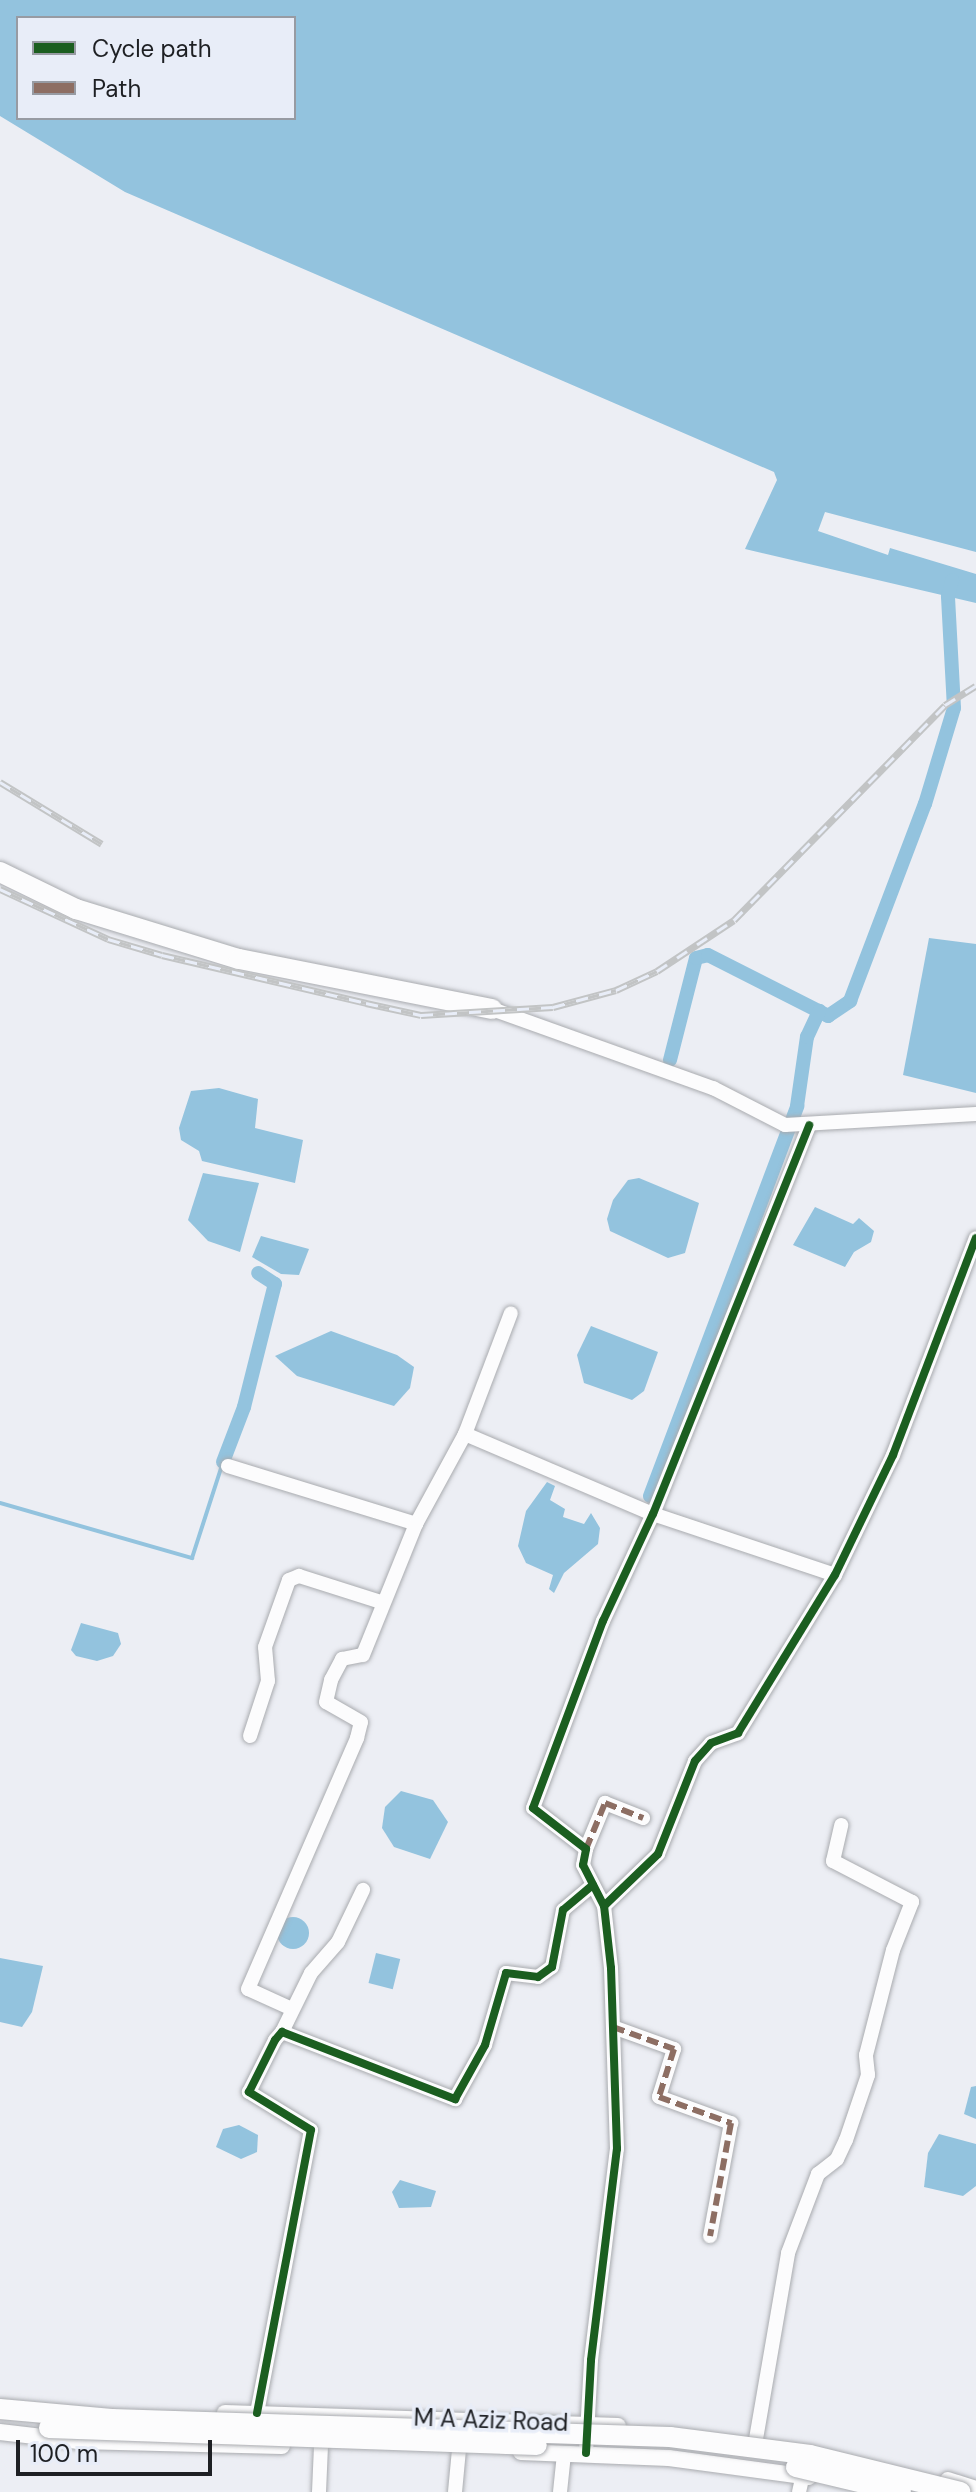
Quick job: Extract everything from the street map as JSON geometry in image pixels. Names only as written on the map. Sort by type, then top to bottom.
[{"type":"highway","points":[[0,872],[76,909],[239,959],[492,1009]]},
{"type":"highway","points":[[0,2409],[112,2419],[670,2437],[810,2455],[961,2492]]},
{"type":"highway","points":[[0,2423],[126,2434],[668,2450],[808,2469],[901,2492]]},
{"type":"main road","name":"M A Aziz Road","points":[[0,2402],[587,2424],[756,2439],[976,2489]]},
{"type":"main road","name":"M A Aziz Road","points":[[0,2432],[78,2441],[586,2453],[868,2492]]},
{"type":"street","points":[[492,1009],[713,1088],[789,1126],[976,1114]]},
{"type":"street","points":[[586,1849],[533,1808],[603,1621],[653,1514],[809,1125]]},
{"type":"street","points":[[604,1906],[658,1854],[695,1761],[711,1743],[738,1733],[835,1575],[887,1468],[976,1238]]},
{"type":"street","points":[[292,2009],[248,1989],[357,1738],[361,1722],[326,1702],[342,1659],[363,1655],[381,1602],[416,1524],[465,1434],[511,1313]]},
{"type":"street","points":[[465,1434],[653,1514],[835,1575]]},
{"type":"street","points":[[228,1466],[416,1524]]},
{"type":"street","points":[[250,1736],[268,1681],[265,1647],[289,1580],[299,1576],[381,1602]]},
{"type":"street","points":[[586,2453],[617,2149],[613,2027],[604,1906],[583,1865],[586,1849],[605,1803],[643,1818]]},
{"type":"street","points":[[756,2439],[788,2253],[818,2174],[837,2159],[846,2140],[868,2075],[866,2055],[893,1950],[912,1901],[833,1861],[841,1825]]},
{"type":"street","points":[[282,2032],[455,2099],[485,2045],[506,1973],[538,1977],[552,1967],[563,1910],[593,1885]]},
{"type":"street","points":[[257,2413],[311,2130],[249,2092],[311,1973],[338,1942],[363,1890]]},
{"type":"street","points":[[613,2027],[674,2049],[659,2097],[731,2123],[710,2236]]},
{"type":"street","points":[[319,2492],[321,2447]]},
{"type":"street","points":[[455,2492],[459,2450]]},
{"type":"street","points":[[560,2492],[564,2453]]},
{"type":"water","points":[[0,0],[976,0],[976,603],[745,549],[777,480],[774,472],[125,192],[0,116]]},
{"type":"water","points":[[929,938],[976,944],[976,1093],[903,1075]]},
{"type":"water","points":[[219,1088],[258,1099],[255,1128],[303,1140],[295,1183],[202,1161],[199,1151],[181,1140],[179,1128],[191,1091]]},
{"type":"water","points":[[203,1173],[259,1183],[240,1252],[208,1241],[188,1220]]},
{"type":"water","points":[[639,1178],[699,1203],[685,1253],[668,1258],[610,1231],[607,1219],[613,1200],[628,1180]]},
{"type":"water","points":[[815,1207],[853,1224],[859,1218],[874,1231],[871,1242],[854,1252],[845,1267],[793,1245]]},
{"type":"water","points":[[261,1236],[309,1249],[299,1275],[281,1274],[252,1257]]},
{"type":"water","points":[[591,1326],[658,1352],[644,1391],[632,1400],[584,1383],[577,1355]]},
{"type":"water","points":[[331,1331],[397,1355],[414,1367],[410,1388],[394,1406],[297,1376],[275,1356]]},
{"type":"water","points":[[547,1482],[555,1486],[550,1500],[565,1509],[563,1517],[584,1524],[591,1513],[600,1528],[598,1544],[564,1573],[554,1593],[549,1589],[553,1575],[526,1563],[518,1546],[526,1511]]},
{"type":"water","points":[[81,1623],[118,1633],[121,1644],[113,1656],[97,1661],[76,1656],[71,1650]]},
{"type":"water","points":[[401,1791],[433,1800],[448,1822],[430,1859],[394,1847],[382,1828],[385,1807]]},
{"type":"water","points":[[293,1917],[304,1922],[309,1933],[304,1944],[293,1949],[282,1944],[277,1933],[282,1922]]},
{"type":"water","points":[[376,1953],[400,1959],[393,1989],[369,1983]]},
{"type":"water","points":[[0,1958],[43,1966],[32,2012],[22,2027],[0,2022]]},
{"type":"water","points":[[976,2086],[976,2119],[964,2114],[971,2087]]},
{"type":"water","points":[[239,2125],[258,2135],[257,2152],[241,2159],[216,2147],[223,2129]]},
{"type":"water","points":[[939,2134],[976,2144],[976,2186],[963,2196],[924,2187],[928,2153]]},
{"type":"water","points":[[400,2180],[436,2191],[431,2207],[399,2208],[392,2192]]},
{"type":"pier","points":[[825,512],[976,552],[976,574],[890,548],[888,555],[818,531]]},
{"type":"waterway","points":[[670,1060],[696,958],[708,955],[828,1016],[850,1001],[925,804],[954,708],[948,596],[952,581]]},
{"type":"waterway","points":[[650,1496],[797,1106],[807,1037],[819,1011]]},
{"type":"waterway","points":[[223,1462],[244,1407],[275,1284],[258,1273]]},
{"type":"waterway","points":[[0,1503],[192,1558],[222,1465]]},
{"type":"railway","points":[[0,889],[108,939],[162,955],[421,1015],[553,1007],[616,990],[657,971],[734,920],[945,705],[976,686]]},
{"type":"railway","points":[[0,782],[102,844]]},
{"type":"marked path","points":[[586,1849],[605,1803],[643,1818]]},
{"type":"marked path","points":[[613,2027],[674,2049],[659,2097],[731,2123],[710,2236]]},
{"type":"cycle path","points":[[586,2453],[591,2360],[617,2149],[611,1968],[604,1906],[583,1865],[586,1849],[533,1808],[603,1621],[653,1514],[809,1125]]},
{"type":"cycle path","points":[[604,1906],[658,1854],[695,1761],[711,1743],[738,1733],[835,1575],[893,1455],[976,1238]]},
{"type":"cycle path","points":[[257,2413],[311,2130],[249,2092],[275,2040],[282,2032],[455,2099],[485,2045],[506,1973],[538,1977],[552,1967],[563,1910],[593,1885]]}]
